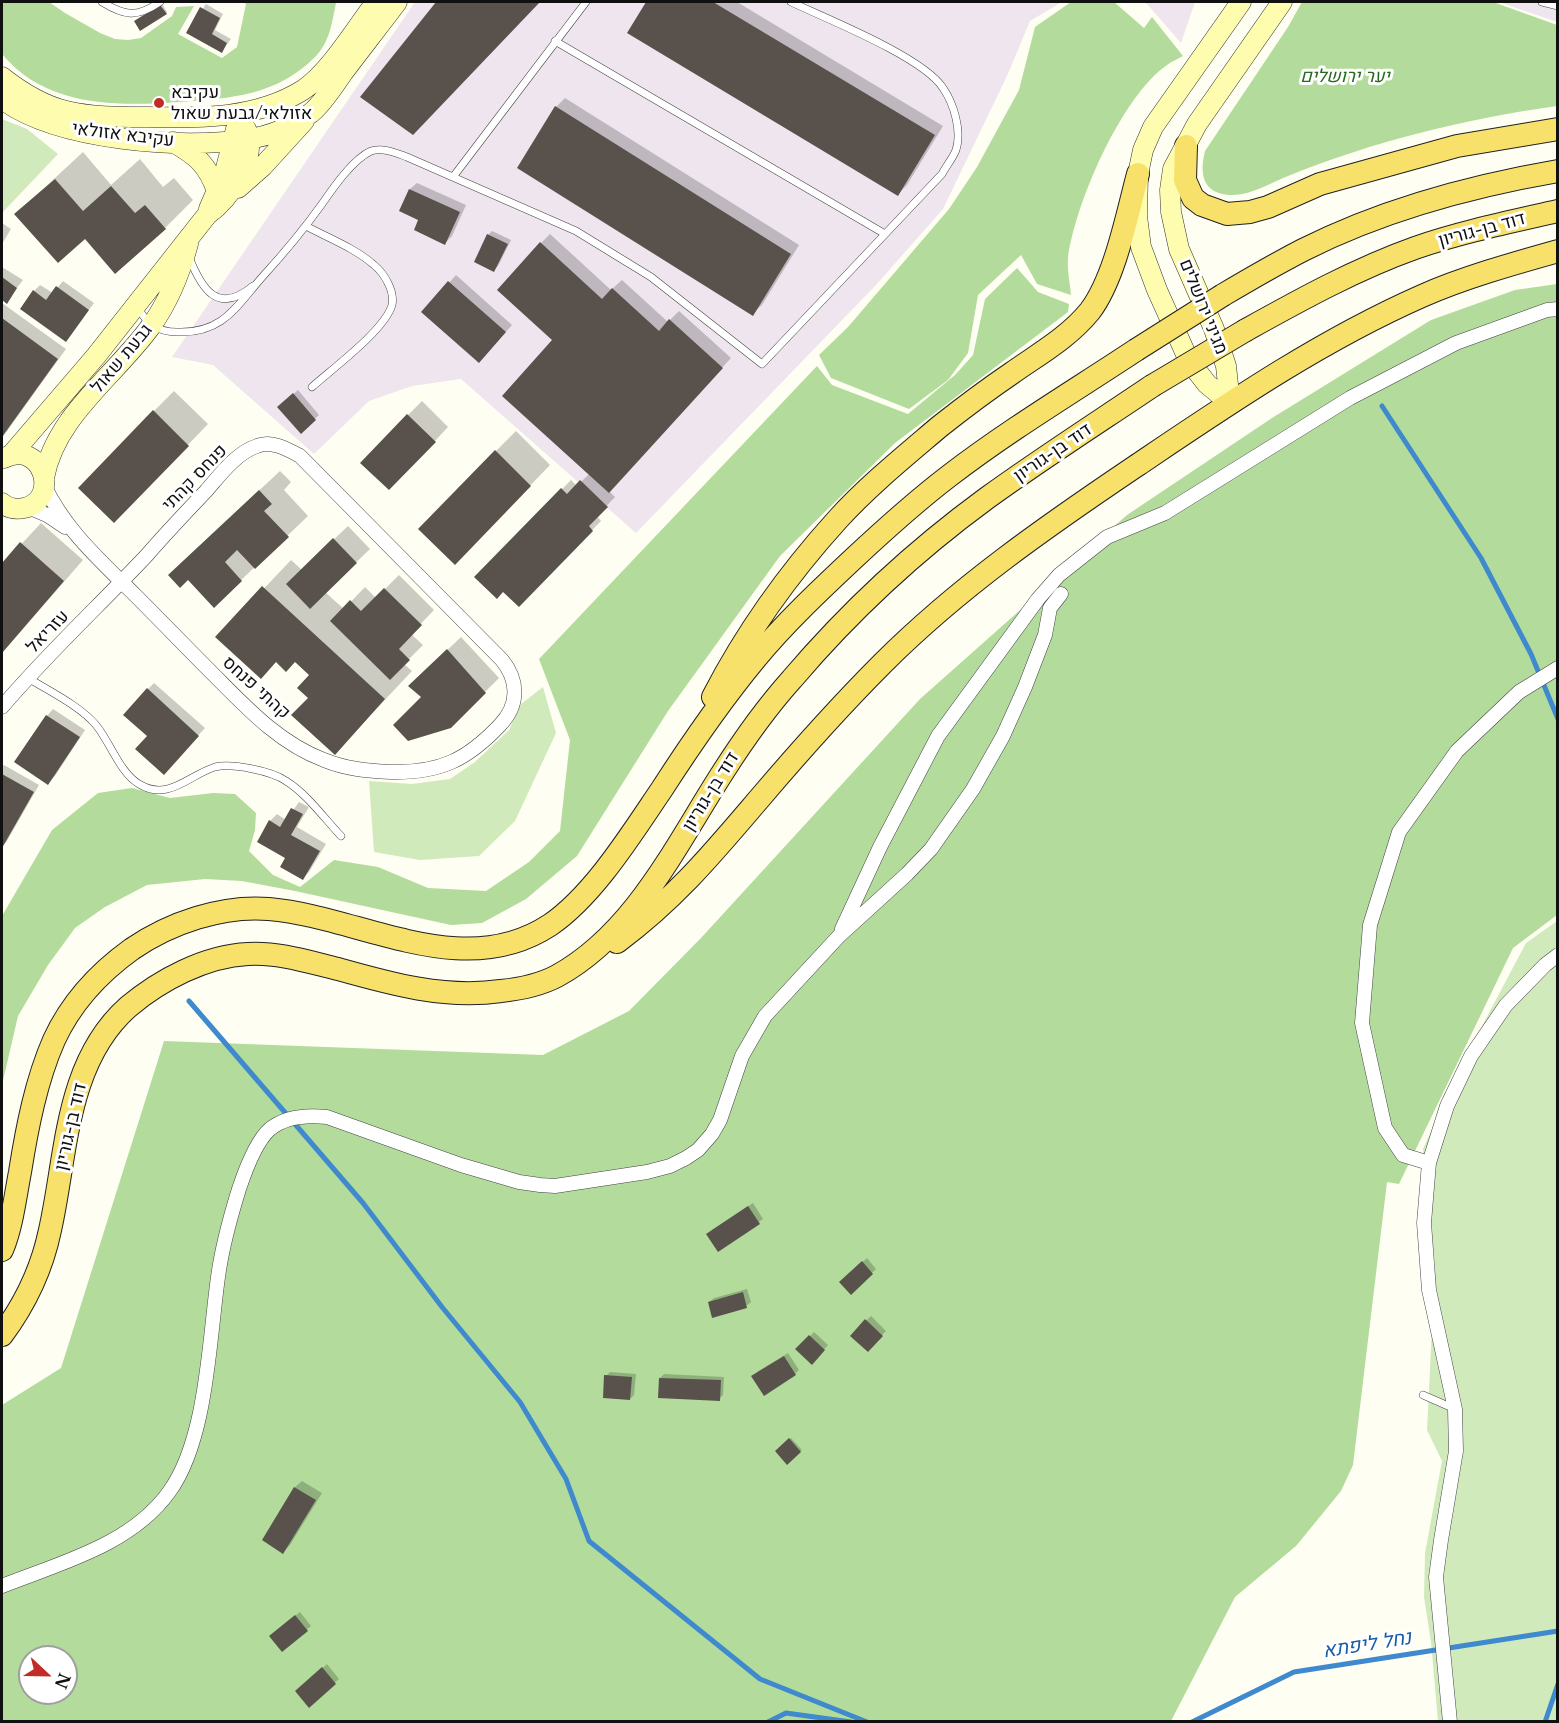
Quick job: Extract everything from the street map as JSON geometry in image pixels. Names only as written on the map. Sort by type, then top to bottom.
[{"type":"main road","points":[[1186,146],[1185,180],[1193,198],[1214,211],[1227,214],[1250,212],[1268,207],[1320,184],[1457,146],[1557,129]]},
{"type":"main road","points":[[2,1250],[13,1209],[37,1091],[55,1039],[79,999],[114,962],[148,938],[187,921],[226,911],[266,908],[333,921],[428,946],[459,949],[486,948],[518,941],[550,925],[579,900],[618,854],[716,709],[758,656],[820,590],[885,529],[947,477],[1136,350],[1223,295],[1304,249],[1356,227],[1437,199],[1557,171]]},
{"type":"main road","points":[[675,768],[730,663],[784,583],[839,518],[939,427],[1001,380],[1066,336],[1090,310],[1103,289],[1138,174]]},
{"type":"main road","name":"דוד בן-גוריון","points":[[2,1335],[25,1300],[37,1273],[50,1233],[67,1133],[77,1092],[90,1058],[108,1028],[129,1006],[186,970],[218,958],[249,954],[282,956],[392,984],[439,993],[485,994],[520,989],[551,980],[582,962],[609,939],[630,914],[661,871],[757,721],[795,674],[892,576],[977,506],[1152,386],[1290,305],[1364,269],[1414,248],[1463,233],[1557,212]]},
{"type":"main road","points":[[551,980],[588,961],[617,942],[671,898],[695,874],[789,764],[852,695],[919,629],[980,576],[1090,497],[1295,362],[1424,295],[1557,251]]},
{"type":"street","points":[[240,114],[290,97],[319,78],[376,2]]},
{"type":"street","points":[[172,142],[202,162],[223,193],[263,166],[325,98],[397,2]]},
{"type":"street","name":"מגיני ירושלים","points":[[1230,403],[1208,384],[1189,361],[1157,290],[1141,247],[1137,216],[1138,174],[1143,150],[1153,127],[1241,2]]},
{"type":"street","name":"מגיני ירושלים","points":[[1230,403],[1226,366],[1214,329],[1179,249],[1170,212],[1170,190],[1173,170],[1197,124],[1282,2]]},
{"type":"street","name":"עקיבא אזולאי","points":[[2,77],[17,90],[39,101],[90,116],[179,118],[240,114]]},
{"type":"street","name":"עקיבא אזולאי","points":[[2,99],[25,113],[67,129],[94,135],[172,142],[242,140]]},
{"type":"street","points":[[242,140],[285,128],[311,112]]},
{"type":"street","name":"גבעת שאול","points":[[6,458],[96,356],[136,303],[189,242],[223,193],[225,172],[242,140],[240,114]]},
{"type":"street","name":"גבעת שאול","points":[[44,481],[49,458],[64,427],[151,326],[176,281],[189,242]]},
{"type":"street","points":[[839,936],[880,847],[938,736],[1020,623],[1059,575],[1107,537],[1165,513],[1350,398],[1456,343],[1547,310],[1557,309]]},
{"type":"street","points":[[96,356],[100,360],[102,372],[97,389]]},
{"type":"street","name":"פנחס קהתי","points":[[121,581],[230,465],[259,444],[271,444],[285,448],[300,456],[384,541]]},
{"type":"street","points":[[6,458],[22,455],[33,459],[40,467],[55,507],[72,531],[121,581]]},
{"type":"street","points":[[11,509],[39,498],[44,481]]},
{"type":"street","points":[[11,509],[47,515],[72,531]]},
{"type":"street","name":"קהתי פנחס","points":[[121,581],[257,718],[297,746],[324,760],[366,771],[427,770],[457,761],[482,744],[506,719],[513,705],[515,692],[512,672],[384,541]]},
{"type":"street","name":"עזריאל","points":[[2,707],[121,581]]},
{"type":"street","points":[[2,1586],[131,1530],[150,1514],[169,1493],[181,1475],[190,1454],[197,1426],[218,1275],[232,1212],[253,1153],[271,1128],[293,1118],[309,1115],[327,1117],[461,1165],[519,1182],[540,1185],[555,1185],[647,1172],[670,1166],[698,1150],[712,1134],[720,1120],[742,1056],[756,1029],[790,988],[839,936],[908,874],[931,849],[973,789],[1003,736],[1045,635],[1050,608],[1061,594]]},
{"type":"street","points":[[1429,1163],[1403,1155],[1385,1128],[1362,1023],[1370,925],[1399,832],[1457,751],[1519,692],[1557,668]]},
{"type":"street","points":[[1450,1722],[1436,1578],[1456,1451],[1455,1409],[1429,1290],[1424,1223],[1429,1163],[1447,1107],[1471,1056],[1506,1005],[1557,955]]},
{"type":"lane","points":[[102,2],[116,10],[130,14],[141,13],[160,2]]},
{"type":"lane","points":[[453,177],[586,2]]},
{"type":"lane","points":[[136,303],[144,320],[151,326],[171,332],[184,333],[200,330],[217,323],[234,312],[358,160],[373,150],[388,150],[585,237],[651,277],[762,364],[942,174],[956,149],[958,129],[943,87],[925,71],[897,53],[791,2]]},
{"type":"lane","points":[[1542,2],[1557,6]]},
{"type":"lane","points":[[555,41],[885,234]]},
{"type":"lane","points":[[306,226],[375,265],[391,290],[392,304],[384,322],[312,387]]},
{"type":"lane","points":[[189,242],[201,284],[212,295],[221,299],[230,299],[242,295],[260,280]]},
{"type":"lane","points":[[28,678],[81,712],[95,724],[120,765],[138,784],[156,790],[169,790],[216,767],[259,770],[285,780],[341,836]]},
{"type":"lane","points":[[1424,1395],[1455,1409]]},
{"type":"shaded area","points":[[415,2],[1062,2],[1030,21],[1007,76],[943,209],[876,285],[636,533],[461,379],[412,386],[369,401],[314,454],[213,365],[172,357]]},
{"type":"shaded area","points":[[1143,2],[1195,2],[1181,43],[1147,4]]},
{"type":"shaded area","points":[[1499,2],[1557,2],[1557,22]]},
{"type":"green space","points":[[2,2],[49,2],[100,33],[115,39],[128,40],[141,38],[172,16],[176,7],[194,6],[178,34],[222,58],[237,47],[246,4],[243,2],[336,3],[330,32],[324,45],[315,57],[285,80],[252,93],[217,99],[132,104],[84,100],[61,94],[40,85],[20,72],[2,54]]},
{"type":"green space","points":[[1071,2],[1114,2],[1144,28],[1152,17],[1183,56],[1150,80],[1133,101],[1103,153],[1090,182],[1072,236],[1068,258],[1071,295],[1037,284],[1021,255],[978,295],[968,353],[948,380],[909,409],[831,378],[819,355],[848,327],[949,209],[977,167],[1019,90],[1035,27]]},
{"type":"green space","name":"יער ירושלים","points":[[1302,2],[1493,2],[1557,25],[1557,106],[1455,124],[1353,152],[1246,193],[1228,195],[1219,193],[1208,186],[1203,176],[1205,151],[1288,27]]},
{"type":"green space","points":[[2,119],[27,129],[58,154],[2,213]]},
{"type":"green space","points":[[1017,268],[1038,292],[1069,304],[1068,312],[895,443],[780,556],[668,711],[577,856],[526,899],[482,923],[451,925],[242,881],[205,879],[147,885],[105,907],[75,928],[48,965],[18,1016],[2,1085],[2,916],[52,830],[98,793],[132,788],[170,798],[213,793],[235,794],[256,813],[255,830],[249,851],[273,875],[300,887],[334,860],[378,867],[428,888],[486,891],[529,862],[560,831],[570,740],[539,659],[817,366],[832,385],[908,414],[955,375],[973,355],[985,299]]},
{"type":"green space","points":[[1557,284],[1557,915],[1513,948],[1399,1184],[1387,1182],[1353,1465],[1341,1491],[1296,1546],[1235,1597],[1171,1721],[2,1722],[2,1405],[61,1368],[164,1041],[543,1055],[629,1011],[701,938],[920,699],[1127,515],[1272,418],[1431,320],[1515,290]]},
{"type":"green space","points":[[543,687],[556,733],[515,821],[479,856],[420,860],[374,852],[369,781],[412,784],[450,779],[475,762],[509,730],[521,704]]},
{"type":"green space","points":[[1557,921],[1557,1721],[1438,1721],[1431,1642],[1424,1597],[1425,1553],[1442,1461],[1427,1430],[1435,1266],[1423,1149],[1464,1060],[1526,943]]},
{"type":"building","points":[[436,2],[540,2],[413,135],[360,97]]},
{"type":"building","points":[[646,2],[713,2],[935,135],[898,196],[627,33]]},
{"type":"building","points":[[160,5],[167,14],[140,31],[134,21]]},
{"type":"building","points":[[200,7],[220,18],[212,34],[227,43],[222,53],[186,33]]},
{"type":"building","points":[[555,106],[791,254],[753,316],[517,168]]},
{"type":"building","points":[[55,179],[83,211],[111,186],[135,213],[145,205],[166,229],[115,274],[85,239],[58,263],[14,214]]},
{"type":"building","points":[[409,189],[460,212],[445,245],[414,230],[418,220],[399,211]]},
{"type":"building","points":[[487,234],[508,244],[494,272],[474,262]]},
{"type":"building","points":[[540,242],[602,299],[612,288],[659,331],[669,319],[723,368],[609,493],[502,396],[552,340],[497,290]]},
{"type":"building","points":[[2,277],[17,288],[7,304],[2,300]]},
{"type":"building","points":[[448,281],[506,332],[479,363],[421,312]]},
{"type":"building","points":[[56,286],[89,310],[66,342],[20,309],[33,290],[46,300]]},
{"type":"building","points":[[2,318],[58,359],[2,437]]},
{"type":"building","points":[[293,393],[316,420],[301,434],[277,407]]},
{"type":"building","points":[[153,410],[189,446],[114,523],[78,488]]},
{"type":"building","points":[[407,414],[436,442],[389,490],[360,463]]},
{"type":"building","points":[[495,450],[531,486],[455,565],[418,529]]},
{"type":"building","points":[[580,480],[608,507],[589,526],[593,531],[519,607],[503,592],[497,599],[474,577],[561,488],[567,494]]},
{"type":"building","points":[[259,490],[272,504],[264,511],[289,537],[255,569],[237,550],[225,562],[242,581],[214,608],[188,580],[180,588],[168,575]]},
{"type":"building","points":[[333,538],[357,563],[310,609],[286,584]]},
{"type":"building","points":[[20,542],[64,581],[2,653],[2,563]]},
{"type":"building","points":[[262,586],[385,699],[335,755],[291,715],[308,698],[297,688],[309,675],[295,662],[286,672],[276,662],[261,679],[215,637]]},
{"type":"building","points":[[384,588],[422,625],[399,649],[410,660],[390,680],[330,621],[350,600],[361,611]]},
{"type":"building","points":[[447,649],[486,693],[451,728],[408,741],[393,725],[421,697],[408,686]]},
{"type":"building","points":[[147,688],[199,736],[164,775],[135,749],[147,736],[123,715]]},
{"type":"building","points":[[46,715],[80,737],[48,785],[14,762]]},
{"type":"building","points":[[2,774],[34,792],[2,848]]},
{"type":"building","points":[[291,808],[303,814],[291,835],[320,851],[303,880],[280,867],[285,858],[257,842],[269,820],[280,827]]},
{"type":"building","points":[[748,1206],[760,1224],[718,1252],[706,1234]]},
{"type":"building","points":[[862,1261],[873,1274],[851,1295],[839,1282]]},
{"type":"building","points":[[743,1292],[747,1308],[712,1318],[708,1302]]},
{"type":"building","points":[[865,1319],[883,1336],[868,1352],[850,1336]]},
{"type":"building","points":[[809,1335],[825,1350],[812,1365],[795,1349]]},
{"type":"building","points":[[784,1356],[796,1375],[764,1396],[751,1376]]},
{"type":"building","points":[[604,1375],[632,1377],[630,1400],[603,1398]]},
{"type":"building","points":[[659,1378],[721,1380],[720,1401],[658,1398]]},
{"type":"building","points":[[789,1438],[801,1452],[787,1465],[775,1451]]},
{"type":"building","points":[[294,1487],[316,1500],[283,1554],[262,1540]]},
{"type":"building","points":[[295,1615],[308,1631],[282,1652],[269,1636]]},
{"type":"building","points":[[322,1667],[336,1684],[309,1708],[295,1691]]},
{"type":"waterway","points":[[1382,406],[1481,558],[1531,654],[1558,719]]},
{"type":"waterway","points":[[189,1001],[363,1203],[442,1307],[520,1402],[566,1479],[589,1541],[760,1679],[867,1722]]},
{"type":"waterway","name":"נחל ליפתא","points":[[1192,1722],[1294,1672],[1558,1631]]},
{"type":"waterway","points":[[1545,1722],[1558,1684]]},
{"type":"waterway","name":"נחל ליפתא","points":[[768,1722],[786,1713],[851,1722]]},
{"type":"place","name":"עקיבא אזולאי/גבעת שאול","points":[[159,103]]}]
